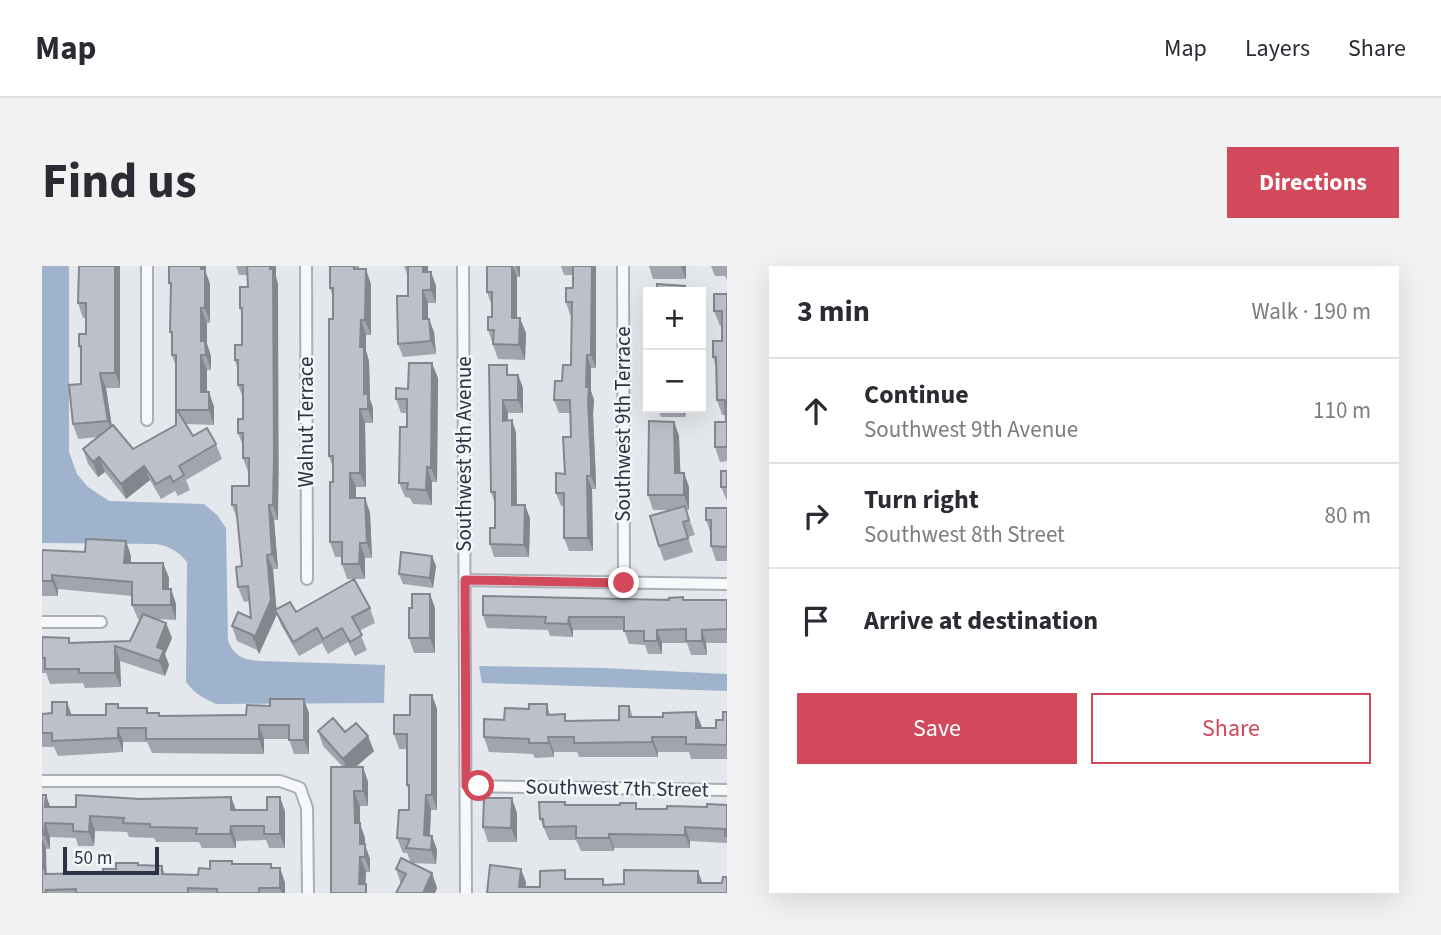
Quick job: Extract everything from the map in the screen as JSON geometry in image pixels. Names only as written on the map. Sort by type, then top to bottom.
[{"type":"street","points":[[147,266],[147,419]]},
{"type":"street","name":"Walnut Terrace","points":[[306,266],[307,579]]},
{"type":"street","name":"Southwest 9th Avenue","points":[[464,266],[466,893]]},
{"type":"street","name":"Southwest 9th Terrace","points":[[623,266],[624,583]]},
{"type":"street","points":[[465,580],[727,584]]},
{"type":"street","points":[[42,622],[101,622]]},
{"type":"street","points":[[42,781],[280,781],[300,788],[307,808],[308,893]]},
{"type":"street","name":"Southwest 7th Street","points":[[466,786],[727,790]]},
{"type":"water","points":[[42,266],[69,266],[69,452],[77,474],[88,487],[109,501],[204,504],[217,515],[226,528],[228,641],[234,651],[245,658],[260,661],[385,665],[384,703],[216,704],[199,695],[186,682],[187,562],[180,555],[156,544],[42,543]]},
{"type":"water","points":[[479,666],[727,674],[727,691],[482,683]]},
{"type":"building","points":[[79,266],[115,266],[115,373],[100,373],[108,421],[73,424],[69,385],[81,384],[79,334],[86,334],[86,303],[78,303]]},
{"type":"building","points":[[169,266],[201,266],[201,269],[205,269],[205,308],[201,308],[201,341],[205,341],[206,355],[201,355],[201,392],[209,392],[209,410],[177,410],[193,436],[207,428],[216,444],[179,466],[184,475],[173,482],[170,476],[156,484],[144,466],[121,484],[99,457],[93,462],[83,449],[113,425],[133,449],[176,425],[176,355],[172,355],[170,332]]},
{"type":"building","points":[[247,266],[270,266],[270,269],[273,269],[274,457],[273,505],[269,505],[272,554],[267,555],[271,600],[254,639],[253,635],[232,626],[238,612],[251,618],[248,586],[238,587],[236,567],[242,566],[236,505],[232,505],[232,486],[249,486],[249,458],[243,458],[243,433],[238,433],[238,419],[243,419],[243,385],[238,385],[238,360],[235,360],[235,345],[242,345],[240,287],[248,287]]},
{"type":"building","points":[[330,266],[366,269],[365,320],[361,320],[360,347],[364,347],[364,394],[368,394],[368,409],[360,409],[360,473],[350,473],[350,498],[365,498],[367,543],[360,543],[359,564],[342,564],[342,542],[330,542],[333,456],[329,456],[329,319],[333,319],[333,288],[330,288]]},
{"type":"building","points":[[408,266],[423,266],[423,272],[431,272],[431,290],[423,290],[423,319],[429,319],[431,341],[398,344],[397,296],[408,296]]},
{"type":"building","points":[[487,266],[512,266],[512,318],[520,318],[519,345],[493,344],[494,330],[488,330],[488,317],[492,317],[492,292],[487,292]]},
{"type":"building","points":[[573,266],[592,266],[591,355],[587,355],[586,387],[589,387],[591,462],[591,476],[587,476],[588,538],[564,538],[564,493],[556,493],[556,473],[565,474],[563,437],[571,437],[570,400],[554,400],[555,381],[562,381],[563,365],[571,365],[572,302],[566,302],[566,288],[573,288]]},
{"type":"building","points":[[657,284],[685,286],[685,287],[657,287]]},
{"type":"building","points":[[714,294],[727,294],[727,447],[715,447],[715,422],[726,422],[725,400],[717,400],[713,341],[722,341],[722,311],[714,311]]},
{"type":"building","points":[[409,363],[432,363],[431,468],[427,467],[426,490],[407,489],[408,483],[399,483],[400,427],[407,427],[407,399],[396,399],[396,388],[408,389]]},
{"type":"building","points":[[489,365],[507,365],[507,375],[518,375],[518,400],[503,400],[503,421],[512,420],[512,505],[525,505],[524,545],[490,544],[490,528],[495,528],[495,492],[491,492]]},
{"type":"building","points":[[649,421],[674,422],[675,473],[684,473],[684,495],[648,495]]},
{"type":"building","points":[[721,471],[727,471],[727,487],[721,487]]},
{"type":"building","points":[[685,506],[689,520],[683,522],[688,538],[659,546],[650,516]]},
{"type":"building","points":[[706,508],[727,508],[727,547],[711,546],[711,520],[706,520]]},
{"type":"building","points":[[86,539],[126,541],[124,563],[163,563],[163,589],[171,589],[171,605],[132,605],[132,582],[52,575],[52,581],[42,581],[42,550],[85,552]]},
{"type":"building","points":[[401,552],[432,556],[430,578],[399,574]]},
{"type":"building","points":[[354,579],[370,608],[352,617],[362,635],[350,642],[342,628],[323,639],[317,628],[293,642],[275,610],[290,602],[296,612]]},
{"type":"building","points":[[412,594],[430,594],[430,638],[409,638]]},
{"type":"building","points":[[483,596],[669,600],[683,597],[683,600],[727,600],[727,629],[702,630],[702,641],[686,641],[686,629],[657,630],[657,641],[644,641],[644,631],[624,631],[624,617],[569,617],[568,624],[545,623],[546,617],[483,615]]},
{"type":"building","points":[[143,614],[166,623],[157,647],[164,650],[159,661],[115,646],[115,673],[45,669],[42,637],[69,638],[69,643],[130,641]]},
{"type":"building","points":[[410,695],[432,695],[432,795],[426,795],[424,835],[432,836],[431,850],[406,848],[410,839],[397,838],[399,810],[409,810],[409,785],[407,734],[394,734],[394,715],[410,715]]},
{"type":"building","points":[[270,699],[304,699],[304,740],[289,740],[289,725],[259,725],[259,739],[146,739],[146,728],[118,728],[118,738],[52,741],[52,733],[42,733],[42,714],[52,713],[52,702],[67,702],[67,715],[106,715],[106,704],[118,704],[118,708],[147,708],[147,713],[159,713],[159,716],[246,715],[247,705],[270,706]]},
{"type":"building","points":[[529,704],[547,704],[547,715],[565,714],[565,721],[619,720],[619,706],[629,706],[629,717],[663,717],[663,713],[696,712],[696,728],[716,728],[716,720],[723,720],[723,712],[727,712],[727,745],[686,744],[686,737],[652,737],[652,742],[574,743],[574,737],[548,737],[549,743],[529,743],[529,739],[484,737],[484,719],[504,720],[505,708],[529,709]]},
{"type":"building","points":[[333,718],[345,732],[356,723],[368,736],[343,759],[318,731]]},
{"type":"building","points":[[331,767],[363,767],[363,791],[354,791],[355,823],[360,823],[360,844],[365,844],[365,857],[360,857],[359,884],[366,884],[366,893],[331,893]]},
{"type":"building","points":[[42,795],[46,795],[45,807],[76,807],[76,795],[140,799],[231,797],[231,810],[267,810],[267,797],[280,797],[280,834],[264,834],[264,826],[231,826],[230,834],[196,834],[197,828],[150,827],[150,824],[123,823],[124,818],[90,816],[89,832],[73,831],[73,824],[45,823],[42,835]]},
{"type":"building","points":[[484,798],[512,798],[511,828],[483,827]]},
{"type":"building","points":[[539,802],[565,802],[565,805],[636,803],[636,809],[727,805],[727,836],[725,829],[685,827],[685,835],[609,834],[609,838],[576,838],[576,826],[544,827],[543,819],[540,819]]},
{"type":"building","points":[[401,858],[432,873],[423,893],[396,893],[406,874],[396,869]]},
{"type":"building","points":[[210,861],[271,864],[271,868],[280,868],[280,888],[259,888],[259,893],[217,893],[217,889],[188,888],[188,893],[76,893],[76,889],[46,890],[46,893],[42,893],[42,869],[45,869],[45,874],[103,873],[103,869],[116,869],[116,863],[138,863],[162,866],[162,874],[198,875],[199,868],[210,869]]},
{"type":"building","points":[[490,865],[521,869],[519,887],[540,887],[540,871],[565,870],[565,879],[603,879],[603,885],[624,884],[624,870],[698,871],[698,883],[722,883],[723,877],[727,877],[727,893],[487,893]]},
{"type":"route","points":[[479,786],[466,786],[465,580],[624,583]]}]
